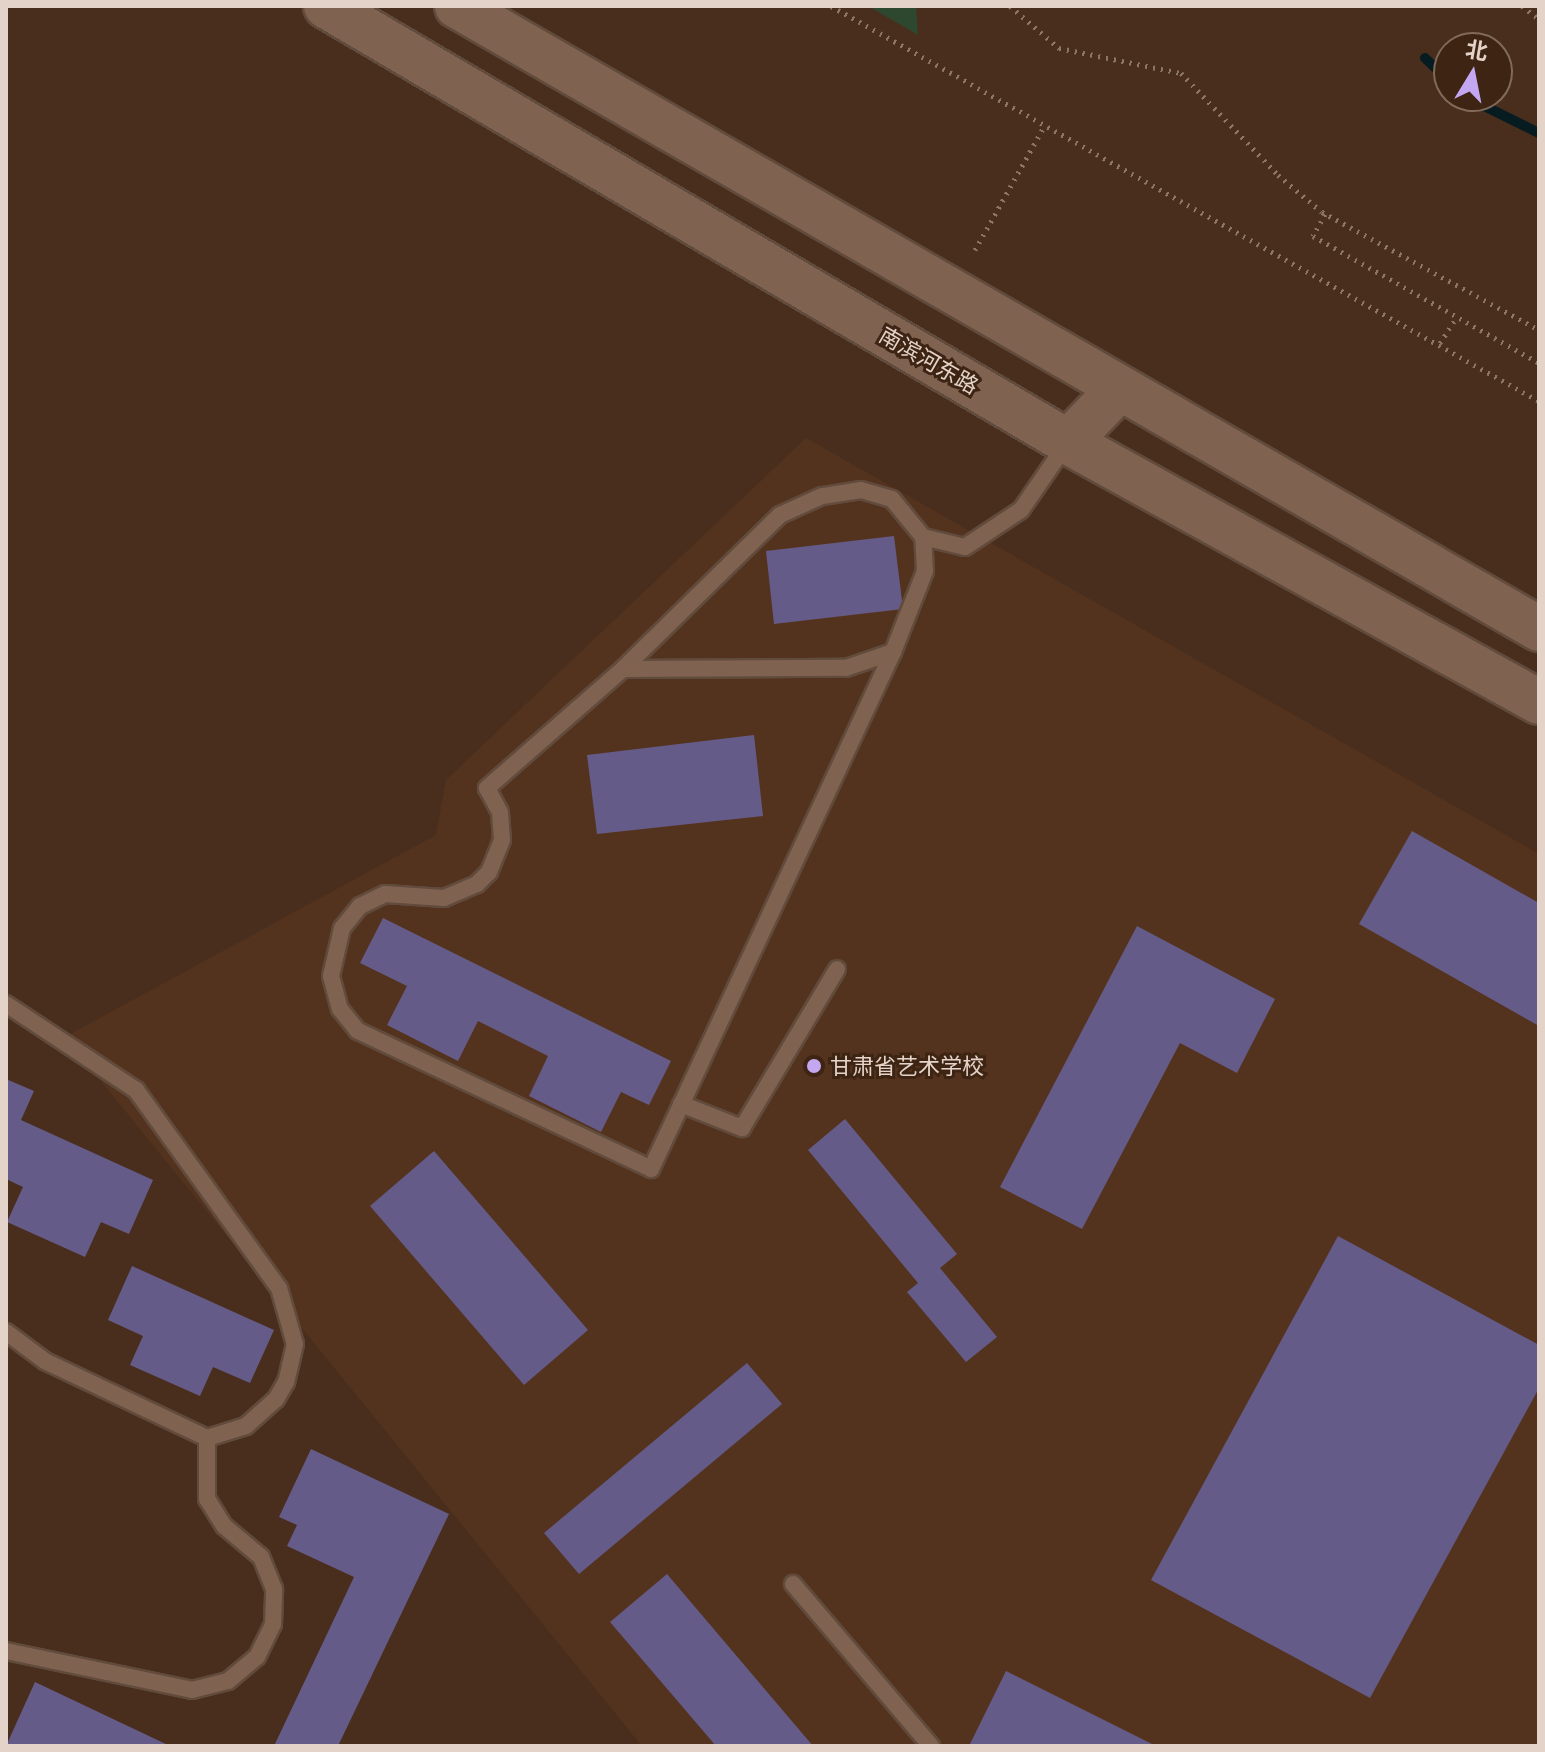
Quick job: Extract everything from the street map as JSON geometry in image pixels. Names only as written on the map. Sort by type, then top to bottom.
[{"type":"main road","name":"南滨河东路","points":[[326,6],[1068,442],[1539,702]]},
{"type":"main road","points":[[457,6],[1539,629]]},
{"type":"main road","points":[[1068,442],[1119,389]]},
{"type":"lane","points":[[923,537],[965,547],[1021,510],[1068,442]]},
{"type":"lane","points":[[845,491],[877,493],[905,509],[923,537],[925,571],[893,652],[651,1169],[370,1039],[340,1009],[331,976],[342,928],[360,906],[397,893],[444,898],[469,889],[489,872],[503,826],[487,788],[623,669],[780,515],[800,504],[845,491]]},
{"type":"lane","points":[[623,669],[846,668],[893,652]]},
{"type":"lane","points":[[681,1104],[742,1128],[837,969]]},
{"type":"lane","points":[[6,1004],[136,1090],[288,1306],[293,1354],[276,1399],[246,1426],[207,1438],[45,1361],[6,1332]]},
{"type":"lane","points":[[6,1651],[192,1690],[228,1681],[257,1657],[273,1624],[274,1589],[261,1557],[224,1526],[207,1499],[207,1438]]},
{"type":"lane","points":[[793,1584],[931,1746]]},
{"type":"path","points":[[831,6],[1440,343],[1539,401]]},
{"type":"path","points":[[1010,6],[1059,48],[1181,73],[1278,175],[1325,214],[1539,330]]},
{"type":"path","points":[[1522,6],[1539,19]]},
{"type":"path","points":[[975,250],[1045,125]]},
{"type":"path","points":[[1325,214],[1313,236],[1539,363]]},
{"type":"path","points":[[1440,343],[1457,317]]},
{"type":"shaded area","name":"甘肃省艺术学校","points":[[806,438],[1539,854],[1539,1746],[642,1746],[65,1037],[436,835],[446,780]]},
{"type":"green space","points":[[868,6],[916,6],[918,35]]},
{"type":"building","points":[[894,536],[903,609],[774,624],[766,551]]},
{"type":"building","points":[[754,735],[763,816],[597,834],[587,755]]},
{"type":"building","points":[[1412,831],[1539,903],[1539,1026],[1359,924]]},
{"type":"building","points":[[383,918],[671,1061],[649,1105],[621,1092],[601,1132],[529,1096],[548,1056],[478,1021],[458,1061],[387,1025],[407,986],[360,963]]},
{"type":"building","points":[[1137,926],[1275,999],[1237,1073],[1180,1043],[1082,1229],[1000,1187]]},
{"type":"building","points":[[6,1079],[34,1091],[21,1120],[153,1180],[129,1234],[101,1222],[85,1257],[7,1222],[23,1187],[6,1179]]},
{"type":"building","points":[[845,1119],[957,1254],[940,1268],[997,1337],[966,1362],[907,1292],[918,1283],[808,1150]]},
{"type":"building","points":[[434,1151],[588,1330],[524,1385],[370,1206]]},
{"type":"building","points":[[1338,1236],[1539,1345],[1539,1388],[1370,1698],[1151,1580]]},
{"type":"building","points":[[132,1266],[274,1330],[250,1383],[213,1367],[200,1396],[130,1365],[143,1336],[108,1320]]},
{"type":"building","points":[[747,1363],[782,1404],[579,1574],[544,1533]]},
{"type":"building","points":[[311,1449],[449,1514],[338,1746],[274,1746],[354,1577],[287,1546],[297,1525],[279,1517]]},
{"type":"building","points":[[667,1574],[813,1746],[716,1746],[610,1622]]},
{"type":"building","points":[[1006,1671],[1156,1746],[969,1746]]},
{"type":"building","points":[[35,1682],[170,1746],[6,1746]]},
{"type":"waterway","points":[[1425,58],[1433,66]]},
{"type":"waterway","points":[[1496,112],[1539,133]]},
{"type":"place","name":"甘肃省艺术学校","points":[[814,1066]]}]
